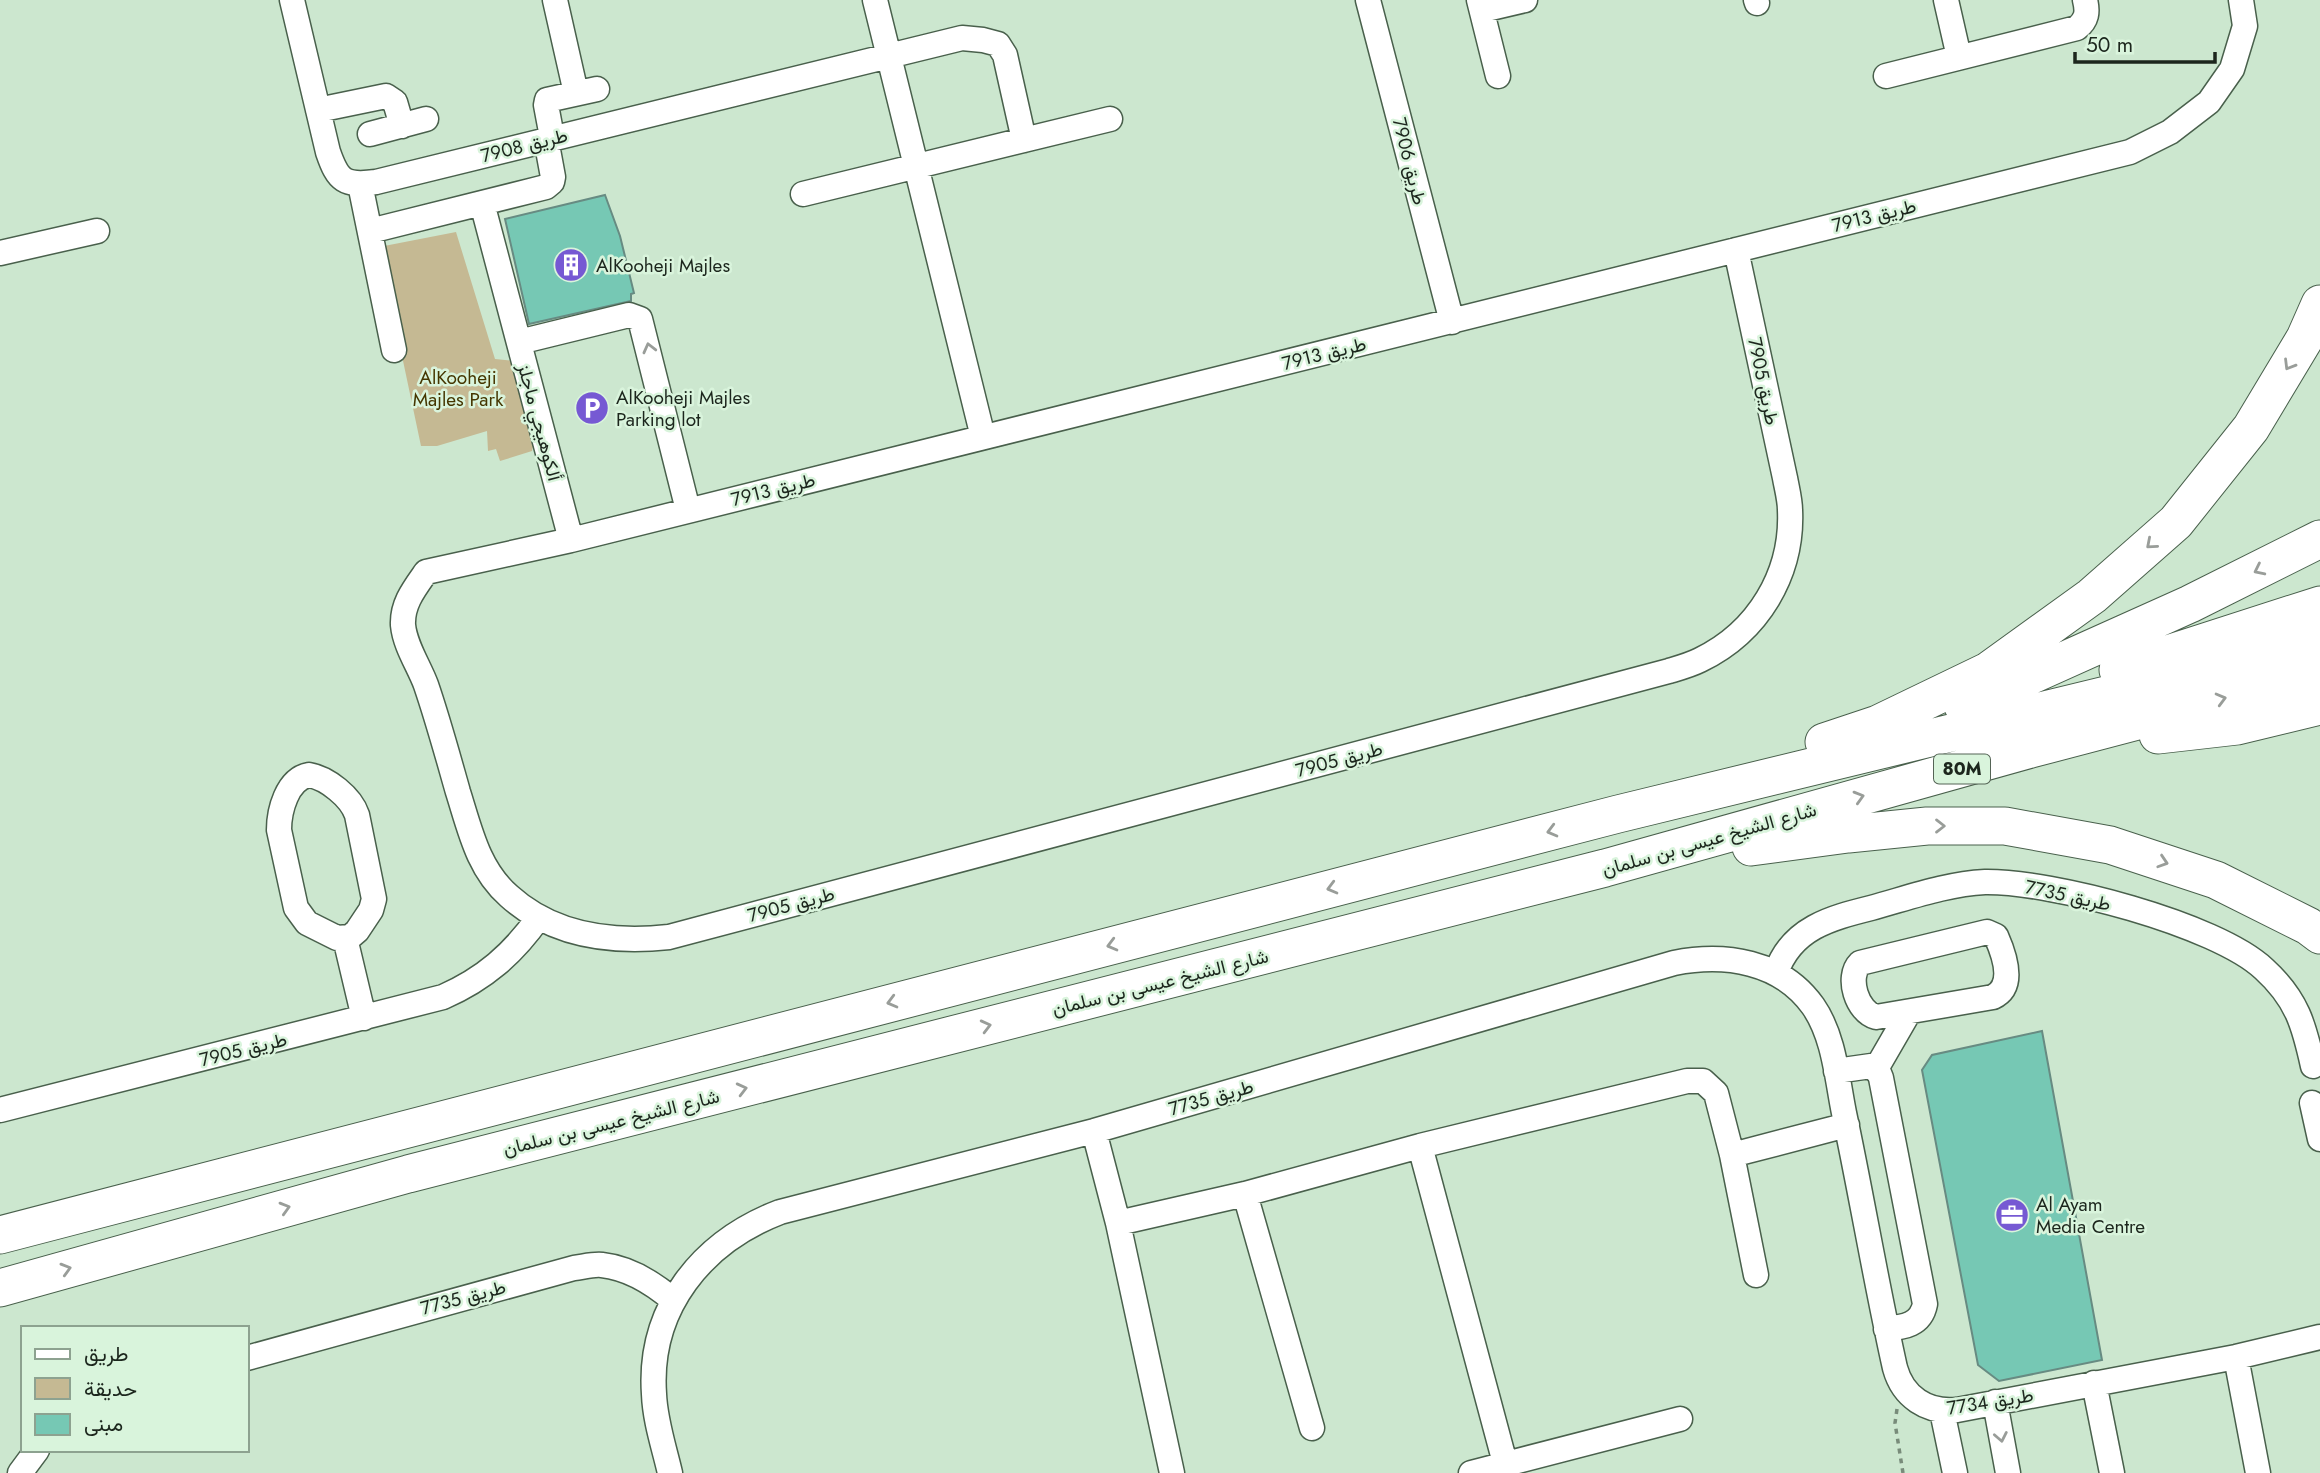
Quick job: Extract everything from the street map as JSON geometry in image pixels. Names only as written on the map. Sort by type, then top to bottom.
[{"type":"highway","points":[[0,1235],[1618,814],[1878,723],[1988,671],[2092,596],[2176,522],[2250,428],[2305,338],[2320,304]]},
{"type":"highway","points":[[1818,765],[2088,652],[2320,539]]},
{"type":"highway","points":[[1879,750],[2320,605]]},
{"type":"highway","name":"80M","points":[[1618,814],[2320,643]]},
{"type":"highway","name":"شارع الشيخ عيسى بن سلمان","points":[[0,1288],[408,1174],[1605,868],[2031,749],[2320,673]]},
{"type":"highway","points":[[2031,749],[2237,726],[2320,706]]},
{"type":"highway","points":[[1605,868],[1848,834],[1927,826],[2005,826],[2110,845],[2216,880],[2308,926],[2320,935]]},
{"type":"street","points":[[292,0],[328,152],[337,176],[360,184],[372,230],[394,350]]},
{"type":"street","points":[[372,230],[546,187],[552,181],[546,102],[552,98],[586,91],[555,0]]},
{"type":"street","points":[[876,0],[983,437]]},
{"type":"street","name":"طريق 7906","points":[[1368,0],[1452,322]]},
{"type":"street","points":[[1498,76],[1481,5],[1525,0]]},
{"type":"street","points":[[1946,0],[1959,57]]},
{"type":"street","points":[[1886,76],[2077,27],[2087,15],[2085,0]]},
{"type":"street","name":"طريق 7913","points":[[426,572],[572,540],[2130,152],[2170,132],[2209,102],[2232,69],[2245,26],[2241,0]]},
{"type":"street","name":"طريق 7908","points":[[360,184],[376,183],[961,38],[998,44],[1005,55],[1024,140]]},
{"type":"street","points":[[318,110],[386,96],[395,102],[402,125]]},
{"type":"street","points":[[370,134],[426,119]]},
{"type":"street","points":[[803,194],[1110,119]]},
{"type":"street","name":"ألكوهيجي ماجلز","points":[[482,203],[572,540]]},
{"type":"street","points":[[0,253],[97,230]]},
{"type":"street","name":"طريق 7905","points":[[426,572],[406,602],[403,626],[426,686],[476,851],[485,868],[502,890],[523,908],[563,928],[589,935],[643,940],[669,937],[1656,675],[1699,661],[1726,645],[1750,624],[1769,599],[1782,571],[1789,540],[1790,509],[1735,250]]},
{"type":"street","name":"ألكوهيجي ماجلز","points":[[519,342],[625,315],[634,315],[640,319],[688,510]]},
{"type":"street","points":[[304,776],[318,778],[345,797],[357,815],[374,898],[371,909],[357,931],[345,938],[334,937],[307,923],[296,908],[280,836],[279,819],[293,785],[304,776]]},
{"type":"street","name":"طريق 7735","points":[[1776,973],[1791,946],[1809,930],[1830,919],[1962,884],[2022,884],[2124,907],[2225,943],[2245,954],[2264,968],[2293,1004],[2304,1025],[2313,1066]]},
{"type":"street","name":"طريق 7905","points":[[0,1110],[443,998],[488,973],[507,957],[538,917]]},
{"type":"street","points":[[1864,1012],[1858,1000],[1853,976],[1860,963],[1987,932],[1996,936],[2007,979],[1999,995],[1876,1017],[1864,1012],[1824,1025],[1836,1071],[1886,1329],[1900,1383]]},
{"type":"street","points":[[345,938],[364,1018]]},
{"type":"street","name":"طريق 7735","points":[[670,1473],[656,1413],[654,1371],[662,1329],[673,1300],[691,1273],[722,1242],[760,1220],[793,1209],[1094,1131],[1674,963],[1709,958],[1726,959],[1752,964],[1776,973],[1806,997],[1824,1025]]},
{"type":"street","points":[[1876,1069],[1909,1012]]},
{"type":"street","points":[[1836,1071],[1863,1066],[1876,1069],[1881,1078],[1925,1304],[1924,1311],[1915,1322],[1886,1329]]},
{"type":"street","points":[[1118,1223],[1245,1194],[1420,1146],[1687,1082],[1703,1081],[1716,1093],[1732,1156],[1756,1275]]},
{"type":"street","points":[[2312,1103],[2320,1139]]},
{"type":"street","points":[[1732,1156],[1847,1125]]},
{"type":"street","points":[[1094,1131],[1118,1223],[1172,1473]]},
{"type":"street","points":[[1420,1146],[1505,1463]]},
{"type":"street","points":[[1245,1194],[1312,1428]]},
{"type":"street","name":"طريق 7735","points":[[248,1358],[574,1268],[602,1265],[629,1272],[653,1283],[673,1300]]},
{"type":"street","name":"طريق 7734","points":[[1900,1383],[1913,1399],[1932,1409],[1957,1410],[2236,1357],[2320,1337]]},
{"type":"street","points":[[2236,1357],[2258,1473]]},
{"type":"street","points":[[2094,1383],[2112,1473]]},
{"type":"street","points":[[1995,1402],[2008,1473]]},
{"type":"street","points":[[1942,1410],[1955,1473]]},
{"type":"street","points":[[1471,1473],[1681,1419]]},
{"type":"street","points":[[20,1473],[36,1452]]},
{"type":"path","points":[[1900,1383],[1895,1423],[1903,1473]]},
{"type":"green space","name":"AlKooheji Majles Park","points":[[456,232],[495,359],[515,361],[534,442],[532,451],[500,461],[496,449],[488,451],[487,431],[437,446],[421,446],[379,247]]},
{"type":"building","name":"AlKooheji Majles","points":[[605,195],[620,236],[634,293],[631,294],[631,301],[529,324],[505,219]]},
{"type":"building","name":"Al Ayam Media Centre","points":[[2042,1031],[2102,1360],[1999,1381],[1978,1365],[1922,1070],[1932,1055]]},
{"type":"place","name":"AlKooheji Majles","points":[[571,265]]},
{"type":"place","name":"AlKooheji Majles Parking lot","points":[[592,408]]},
{"type":"place","name":"Al Ayam Media Centre","points":[[2012,1215]]}]
